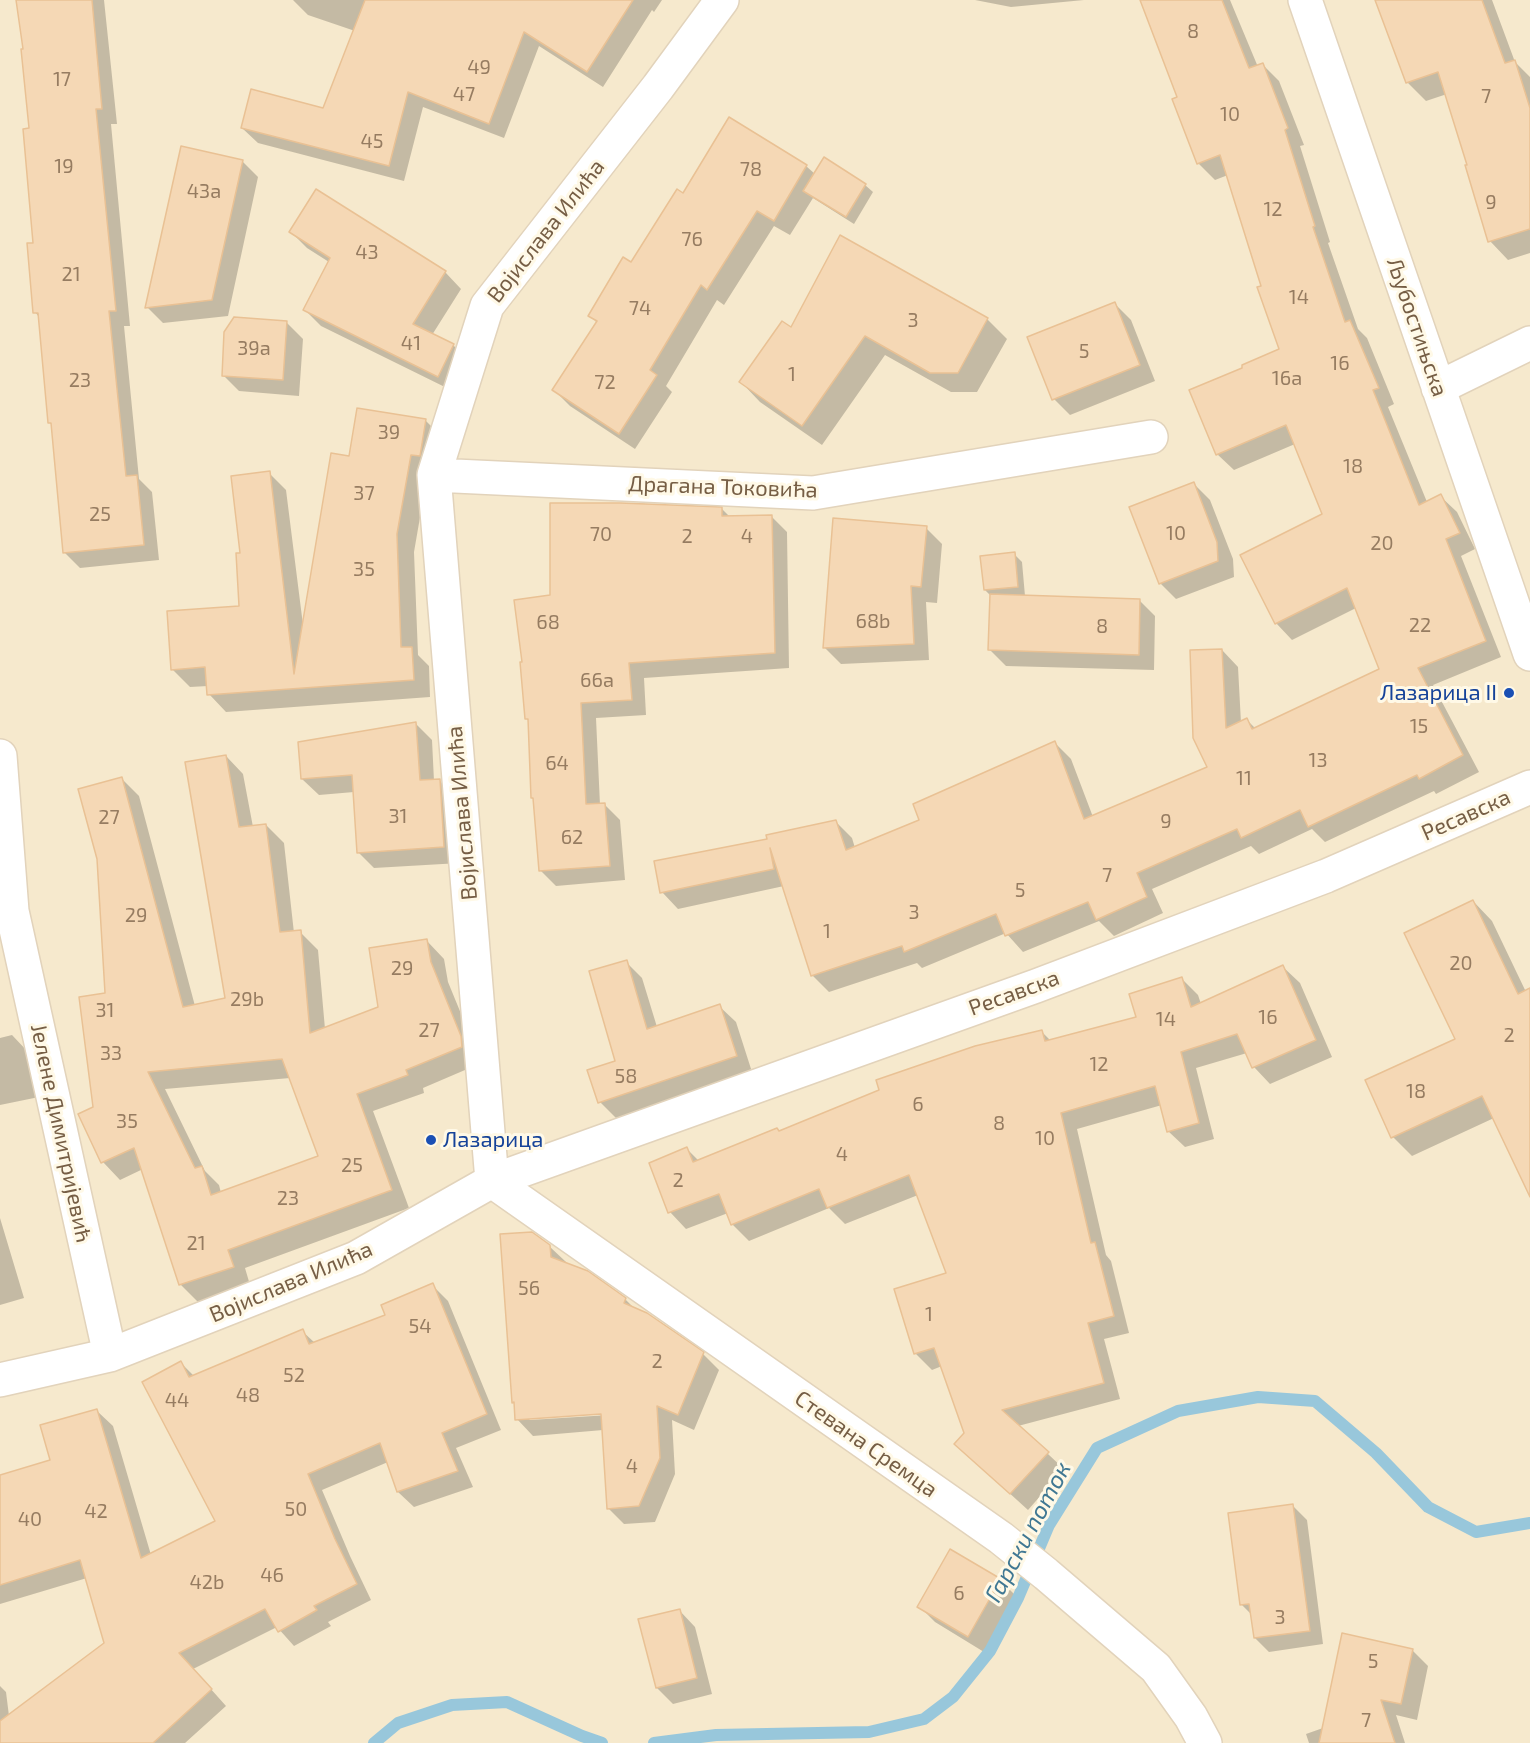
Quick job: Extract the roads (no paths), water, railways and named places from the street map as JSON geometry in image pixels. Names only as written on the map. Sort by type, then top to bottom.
[{"type":"street","name":"Војислава Илића","points":[[0,1380],[110,1355],[357,1258],[492,1181],[434,475],[487,306],[658,87],[722,0]]},
{"type":"street","name":"Љубостињска","points":[[1305,0],[1530,654]]},
{"type":"street","points":[[1438,388],[1530,343]]},
{"type":"street","name":"Драгана Токовића","points":[[434,475],[813,493],[1151,437]]},
{"type":"street","name":"Јелене Димитријевић","points":[[0,756],[6,913],[110,1355]]},
{"type":"street","name":"Ресавска","points":[[492,1181],[1036,986],[1304,885],[1530,787]]},
{"type":"street","name":"Стевана Сремца","points":[[492,1181],[1001,1538],[1156,1668],[1191,1717],[1205,1743]]},
{"type":"waterway","name":"Гарски поток","points":[[654,1743],[716,1735],[869,1732],[924,1719],[953,1697],[990,1651],[1018,1598],[1049,1525],[1097,1448],[1178,1411],[1258,1397],[1315,1401],[1376,1453],[1428,1507],[1476,1532],[1530,1523]]},
{"type":"waterway","name":"Гарски поток","points":[[374,1743],[398,1723],[452,1705],[507,1702],[602,1743]]},
{"type":"place","name":"Лазарица II","points":[[1509,693]]},
{"type":"place","name":"Лазарица","points":[[431,1140]]}]
